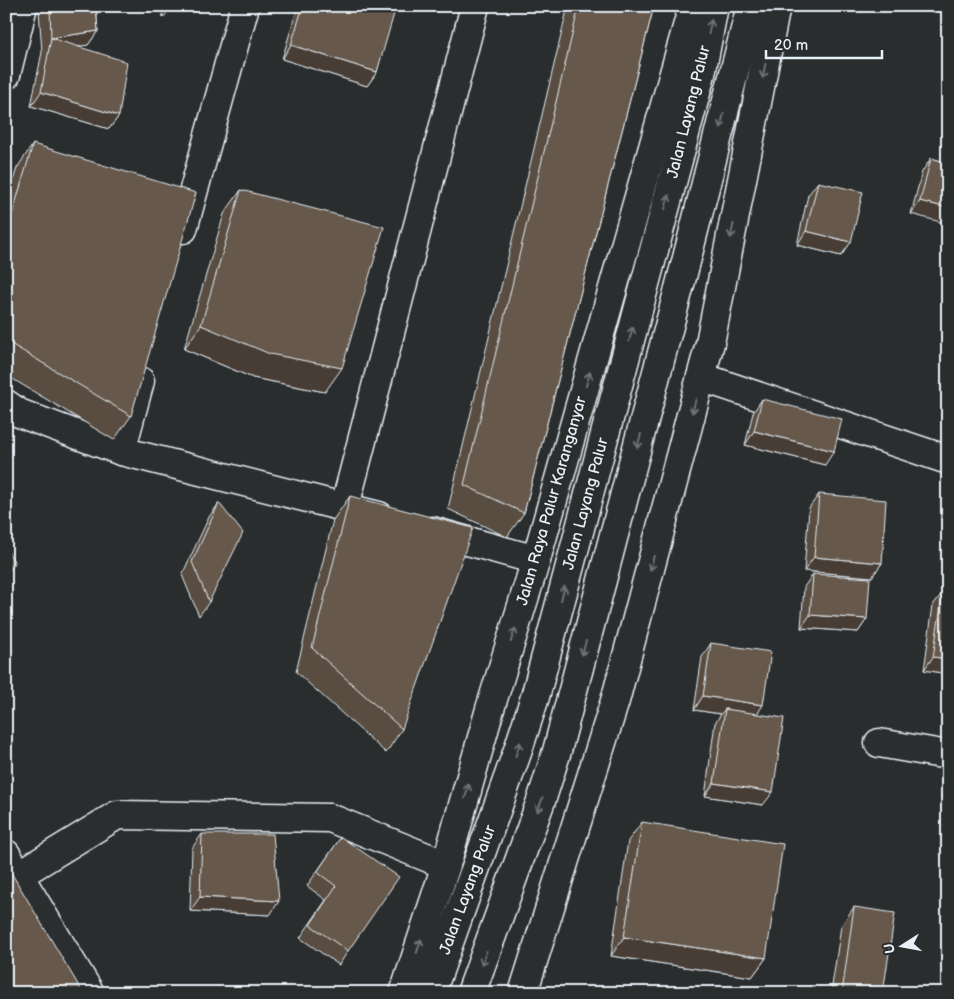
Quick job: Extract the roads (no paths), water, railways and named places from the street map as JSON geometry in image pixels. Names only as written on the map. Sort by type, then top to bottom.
[{"type":"main road","points":[[6,75],[23,6]]},
{"type":"main road","points":[[177,250],[245,6]]},
{"type":"main road","points":[[345,506],[475,6]]},
{"type":"main road","name":"Jalan Raya Palur Karanganyar","points":[[404,993],[446,865],[490,709],[536,560],[692,6]]},
{"type":"main road","name":"Jalan Layang Palur","points":[[431,993],[535,697],[701,74],[714,6]]},
{"type":"main road","name":"Jalan Layang Palur","points":[[471,993],[542,798],[556,751],[687,258],[751,6]]},
{"type":"main road","points":[[523,993],[615,701],[710,343],[776,6]]},
{"type":"main road","points":[[121,451],[147,356]]},
{"type":"main road","points":[[701,377],[948,460]]},
{"type":"main road","points":[[6,404],[18,413],[121,451],[345,506],[536,560]]},
{"type":"main road","points":[[879,743],[948,755]]},
{"type":"main road","points":[[90,993],[12,864],[117,815],[330,818],[446,865]]}]
